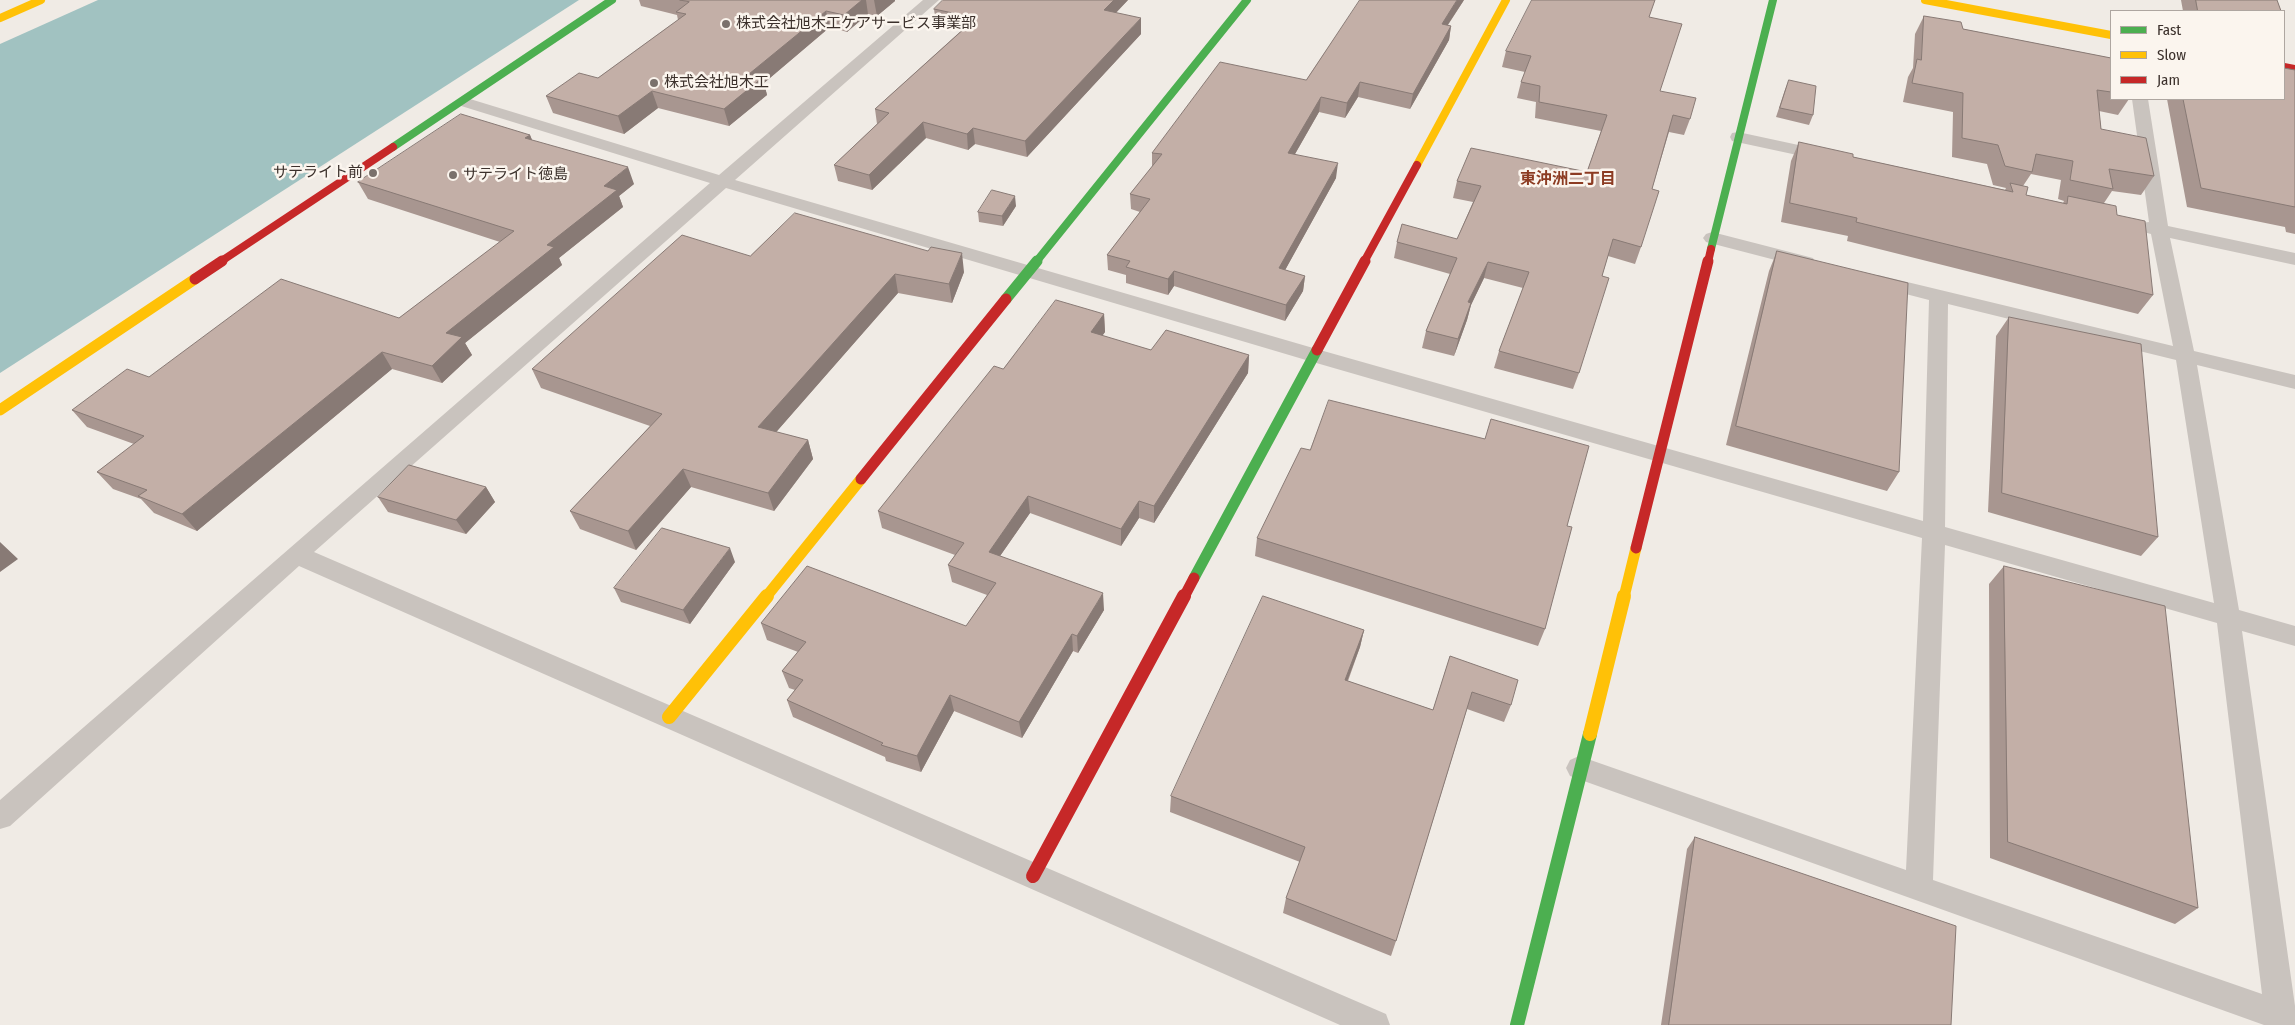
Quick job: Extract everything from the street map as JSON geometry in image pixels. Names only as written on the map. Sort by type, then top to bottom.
[{"type":"main road","points":[[0,11],[24,0]]},
{"type":"main road","points":[[0,18],[41,0]]},
{"type":"main road","points":[[0,411],[614,0]]},
{"type":"main road","points":[[669,717],[1247,0]]},
{"type":"main road","points":[[1034,876],[1313,355],[1506,0]]},
{"type":"main road","points":[[1516,1025],[1773,0]]},
{"type":"main road","points":[[1925,0],[2110,35]]},
{"type":"street","points":[[0,411],[614,0]]},
{"type":"street","points":[[0,817],[471,400],[932,0]]},
{"type":"street","points":[[1579,768],[2288,1018],[2228,616],[2185,355],[2159,230],[2140,100]]},
{"type":"street","points":[[464,102],[722,182],[1027,272],[2295,636]]},
{"type":"street","points":[[1738,137],[1843,160]]},
{"type":"street","points":[[2130,223],[2295,259]]},
{"type":"street","points":[[1712,238],[1826,267]]},
{"type":"street","points":[[1864,277],[2295,382]]},
{"type":"street","points":[[1918,888],[1934,532],[1939,296]]},
{"type":"street","points":[[297,555],[1375,1025]]},
{"type":"water","points":[[98,0],[579,0],[0,373],[0,44]]},
{"type":"building","points":[[680,0],[862,0],[844,15],[826,11],[749,74],[762,78],[724,109],[652,91],[618,116],[546,96],[579,73],[598,78],[686,14],[676,12],[689,2]]},
{"type":"building","points":[[943,0],[1114,0],[1104,10],[1141,18],[1025,141],[973,128],[967,134],[923,122],[869,175],[834,165],[889,113],[875,109],[976,18],[934,9]]},
{"type":"building","points":[[1360,0],[1457,0],[1442,24],[1451,26],[1413,94],[1360,82],[1347,103],[1321,97],[1288,153],[1338,163],[1279,268],[1305,276],[1286,305],[1174,271],[1168,279],[1126,267],[1130,261],[1107,255],[1150,199],[1130,194],[1162,154],[1152,153],[1220,62],[1306,80]]},
{"type":"building","points":[[1532,0],[1655,0],[1649,17],[1682,24],[1660,91],[1696,98],[1690,119],[1673,115],[1652,189],[1659,191],[1641,247],[1613,239],[1602,276],[1609,278],[1579,373],[1499,351],[1529,272],[1488,262],[1468,302],[1471,303],[1458,339],[1426,331],[1457,258],[1397,242],[1402,224],[1457,239],[1481,186],[1457,181],[1471,148],[1587,172],[1607,115],[1539,102],[1540,86],[1521,82],[1531,56],[1506,51]]},
{"type":"building","points":[[2196,0],[2277,0],[2281,10],[2198,10]]},
{"type":"building","points":[[1924,16],[1961,22],[1963,29],[2110,58],[2110,92],[2097,90],[2101,129],[2146,138],[2154,176],[2109,169],[2113,189],[2070,180],[2073,161],[2036,154],[2032,172],[2005,166],[1998,145],[1962,138],[1963,93],[1912,83],[1917,59],[1921,60]]},
{"type":"building","points":[[2285,68],[2295,70],[2295,207],[2201,188],[2183,100],[2285,100]]},
{"type":"building","points":[[1789,80],[1816,86],[1813,115],[1780,108]]},
{"type":"building","points":[[461,114],[530,135],[525,138],[628,167],[604,186],[617,190],[547,245],[554,247],[446,333],[462,337],[432,366],[382,352],[182,514],[138,496],[147,490],[97,472],[144,436],[72,410],[127,369],[149,377],[281,279],[399,318],[514,231],[358,182]]},
{"type":"building","points":[[1799,142],[1853,154],[1853,157],[2013,192],[2010,183],[2028,187],[2026,195],[2067,204],[2068,196],[2116,206],[2117,215],[2145,221],[2153,295],[1856,222],[1857,218],[1790,203]]},
{"type":"building","points":[[992,190],[1015,196],[1002,216],[978,212]]},
{"type":"building","points":[[795,213],[928,251],[931,247],[962,253],[949,284],[895,274],[758,427],[808,440],[768,493],[683,469],[628,531],[570,511],[662,414],[532,369],[682,235],[750,256]]},
{"type":"building","points":[[1777,251],[1908,283],[1899,472],[1736,426]]},
{"type":"building","points":[[1056,300],[1104,314],[1091,332],[1151,350],[1166,330],[1249,355],[1154,506],[1139,501],[1121,529],[1028,496],[989,552],[1103,593],[1077,636],[1072,634],[1019,722],[950,695],[917,756],[881,745],[883,743],[787,700],[803,680],[782,671],[806,642],[761,623],[807,566],[966,626],[996,583],[948,565],[964,543],[878,511],[994,366],[1003,369]]},
{"type":"building","points":[[2009,317],[2141,344],[2158,537],[2002,493]]},
{"type":"building","points":[[1329,400],[1485,439],[1491,419],[1589,446],[1567,526],[1572,527],[1545,629],[1257,538],[1301,448],[1310,450]]},
{"type":"building","points":[[409,465],[486,487],[456,520],[378,497]]},
{"type":"building","points":[[662,528],[730,548],[683,610],[614,588]]},
{"type":"building","points":[[2004,566],[2165,606],[2198,908],[2008,842]]},
{"type":"building","points":[[1263,596],[1364,630],[1345,680],[1433,710],[1450,656],[1518,680],[1511,705],[1472,692],[1396,941],[1286,898],[1305,847],[1171,796]]},
{"type":"building","points":[[1695,837],[1956,926],[1951,1025],[1669,1025]]},
{"type":"traffic: fast","points":[[393,147],[612,0]]},
{"type":"traffic: fast","points":[[1006,299],[1247,0]]},
{"type":"traffic: fast","points":[[1711,249],[1773,0]]},
{"type":"traffic: fast","points":[[1194,578],[1317,350]]},
{"type":"traffic: fast","points":[[1517,1025],[1590,734]]},
{"type":"traffic: slow","points":[[0,18],[41,0]]},
{"type":"traffic: slow","points":[[1417,165],[1506,0]]},
{"type":"traffic: slow","points":[[1925,0],[2110,35]]},
{"type":"traffic: slow","points":[[0,410],[195,279]]},
{"type":"traffic: slow","points":[[669,717],[861,479]]},
{"type":"traffic: slow","points":[[1590,734],[1636,548]]},
{"type":"traffic: jam","points":[[2285,67],[2295,69]]},
{"type":"traffic: jam","points":[[195,279],[393,147]]},
{"type":"traffic: jam","points":[[1317,350],[1417,165]]},
{"type":"traffic: jam","points":[[1636,548],[1711,249]]},
{"type":"traffic: jam","points":[[861,479],[1006,299]]},
{"type":"traffic: jam","points":[[1033,876],[1194,578]]},
{"type":"place","name":"株式会社旭木工ケアサービス事業部","points":[[726,24]]},
{"type":"place","name":"株式会社旭木工","points":[[654,83]]},
{"type":"place","name":"サテライト前","points":[[373,173]]},
{"type":"place","name":"サテライト徳島","points":[[453,175]]},
{"type":"district","name":"東沖洲二丁目","points":[[1568,180]]}]
